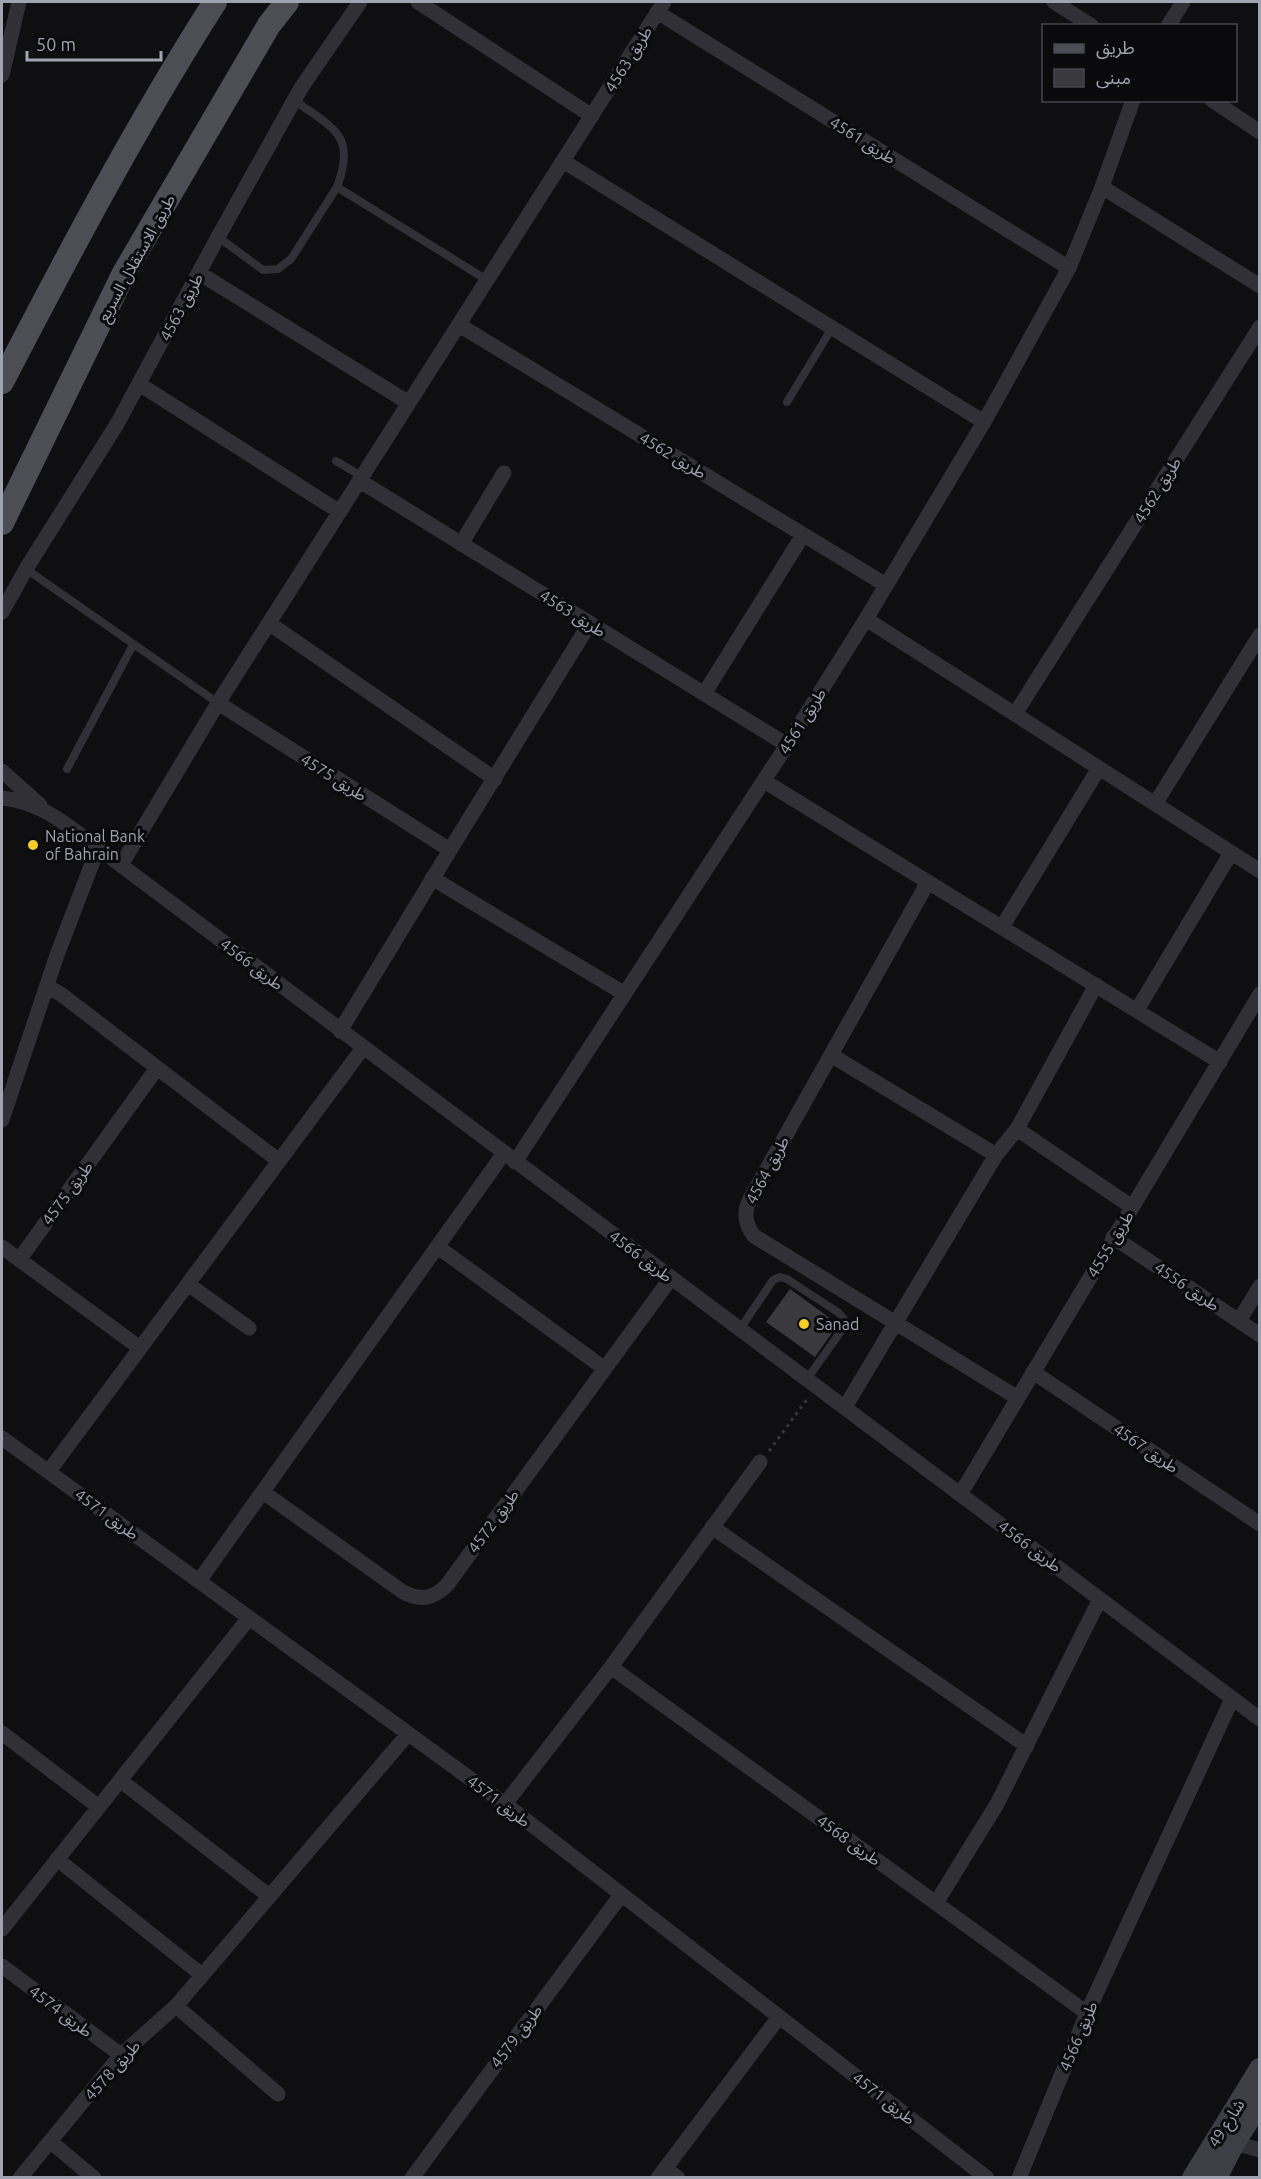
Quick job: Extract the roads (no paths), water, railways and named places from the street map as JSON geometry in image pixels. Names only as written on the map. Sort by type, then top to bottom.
[{"type":"main road","points":[[2,382],[75,241],[165,81],[215,2]]},
{"type":"main road","name":"طريق الاستقلال السريع","points":[[2,523],[124,273],[269,25],[287,2]]},
{"type":"street","points":[[2,75],[19,2]]},
{"type":"street","name":"طريق 4563","points":[[2,612],[26,569],[117,424],[294,100],[360,2]]},
{"type":"street","points":[[418,2],[592,116]]},
{"type":"street","points":[[1054,2],[1089,24]]},
{"type":"street","points":[[1169,24],[1183,2]]},
{"type":"street","name":"طريق 4563","points":[[121,865],[218,704],[661,7]]},
{"type":"street","name":"طريق 4561","points":[[661,7],[1069,268]]},
{"type":"street","name":"طريق 4561","points":[[509,1158],[625,994],[787,746],[984,422],[1069,268],[1102,187],[1131,102]]},
{"type":"street","points":[[1215,102],[1260,132]]},
{"type":"street","points":[[563,161],[984,422]]},
{"type":"street","points":[[1102,187],[1260,286]]},
{"type":"street","points":[[199,273],[409,403]]},
{"type":"street","name":"طريق 4562","points":[[459,325],[886,585]]},
{"type":"street","name":"طريق 4562","points":[[1015,714],[1260,327]]},
{"type":"street","points":[[139,384],[340,512]]},
{"type":"street","points":[[461,544],[504,473]]},
{"type":"street","name":"طريق 4563","points":[[361,479],[461,544],[787,746]]},
{"type":"street","points":[[704,694],[803,535]]},
{"type":"street","points":[[866,619],[1260,872]]},
{"type":"street","points":[[340,1031],[590,623]]},
{"type":"street","points":[[270,624],[495,778]]},
{"type":"street","points":[[1155,804],[1260,635]]},
{"type":"street","name":"طريق 4575","points":[[218,704],[450,850]]},
{"type":"street","points":[[1002,927],[1099,768]]},
{"type":"street","points":[[2,771],[2,786]]},
{"type":"street","name":"طريق 4566","points":[[2,771],[49,813],[961,1493],[1260,1719]]},
{"type":"street","points":[[764,781],[1220,1062]]},
{"type":"street","name":"طريق 4566","points":[[2,798],[23,801],[49,813]]},
{"type":"street","points":[[2,1119],[47,986],[98,848]]},
{"type":"street","points":[[1137,1010],[1232,854]]},
{"type":"street","points":[[432,878],[625,994]]},
{"type":"street","name":"طريق 4564","points":[[928,882],[747,1205],[747,1224],[754,1236],[1018,1398]]},
{"type":"street","points":[[47,986],[62,995],[279,1161]]},
{"type":"street","points":[[845,1407],[996,1155],[1017,1129],[1096,986]]},
{"type":"street","name":"طريق 4555","points":[[961,1493],[1260,994]]},
{"type":"street","points":[[48,1471],[363,1048]]},
{"type":"street","points":[[831,1055],[996,1155]]},
{"type":"street","name":"طريق 4575","points":[[19,1260],[158,1068]]},
{"type":"street","points":[[1017,1129],[1132,1206]]},
{"type":"street","points":[[199,1581],[438,1247],[509,1158]]},
{"type":"street","name":"طريق 4556","points":[[1113,1237],[1260,1335]]},
{"type":"street","points":[[2,1247],[140,1348]]},
{"type":"street","points":[[438,1247],[605,1369]]},
{"type":"street","name":"طريق 4572","points":[[263,1492],[403,1592],[415,1598],[427,1598],[438,1594],[447,1585],[671,1278]]},
{"type":"street","points":[[188,1284],[249,1328]]},
{"type":"street","points":[[1239,1321],[1260,1286]]},
{"type":"street","name":"طريق 4567","points":[[1034,1372],[1260,1524]]},
{"type":"street","name":"طريق 4571","points":[[2,1438],[505,1804],[987,2178]]},
{"type":"street","points":[[505,1804],[611,1667],[760,1462]]},
{"type":"street","points":[[712,1527],[1027,1746]]},
{"type":"street","points":[[936,1903],[997,1804],[1100,1599]]},
{"type":"street","points":[[2,1929],[249,1618]]},
{"type":"street","name":"طريق 4568","points":[[611,1667],[1087,2013]]},
{"type":"street","name":"طريق 4566","points":[[1019,2178],[1087,2013],[1232,1699]]},
{"type":"street","points":[[2,1733],[99,1807]]},
{"type":"street","name":"طريق 4578","points":[[20,2178],[121,2055],[176,2006],[408,1734]]},
{"type":"street","points":[[120,1780],[269,1896]]},
{"type":"street","points":[[57,1859],[202,1975]]},
{"type":"street","name":"طريق 4579","points":[[412,2178],[621,1895]]},
{"type":"street","name":"طريق 4574","points":[[2,1966],[121,2055]]},
{"type":"street","points":[[176,2006],[278,2094]]},
{"type":"street","points":[[678,2178],[661,2173],[779,2017]]},
{"type":"street","name":"شارع 49","points":[[1192,2178],[1260,2069]]},
{"type":"street","name":"شارع 49","points":[[1216,2178],[1233,2145],[1256,2117]]},
{"type":"street","points":[[51,2142],[94,2178]]},
{"type":"street","points":[[1233,2145],[1260,2150]]},
{"type":"lane","points":[[218,237],[263,270],[278,269],[291,260],[337,186],[342,173],[345,151],[337,132],[294,100]]},
{"type":"lane","points":[[337,186],[487,280]]},
{"type":"lane","points":[[787,402],[832,328]]},
{"type":"lane","points":[[336,461],[361,479]]},
{"type":"lane","points":[[26,569],[218,704]]},
{"type":"lane","points":[[67,770],[134,645]]},
{"type":"lane","points":[[740,1329],[773,1280],[780,1277],[787,1279],[839,1313],[844,1319],[844,1327],[812,1383]]},
{"type":"place","name":"National Bank of Bahrain","points":[[33,845]]},
{"type":"place","name":"Sanad","points":[[804,1324]]}]
